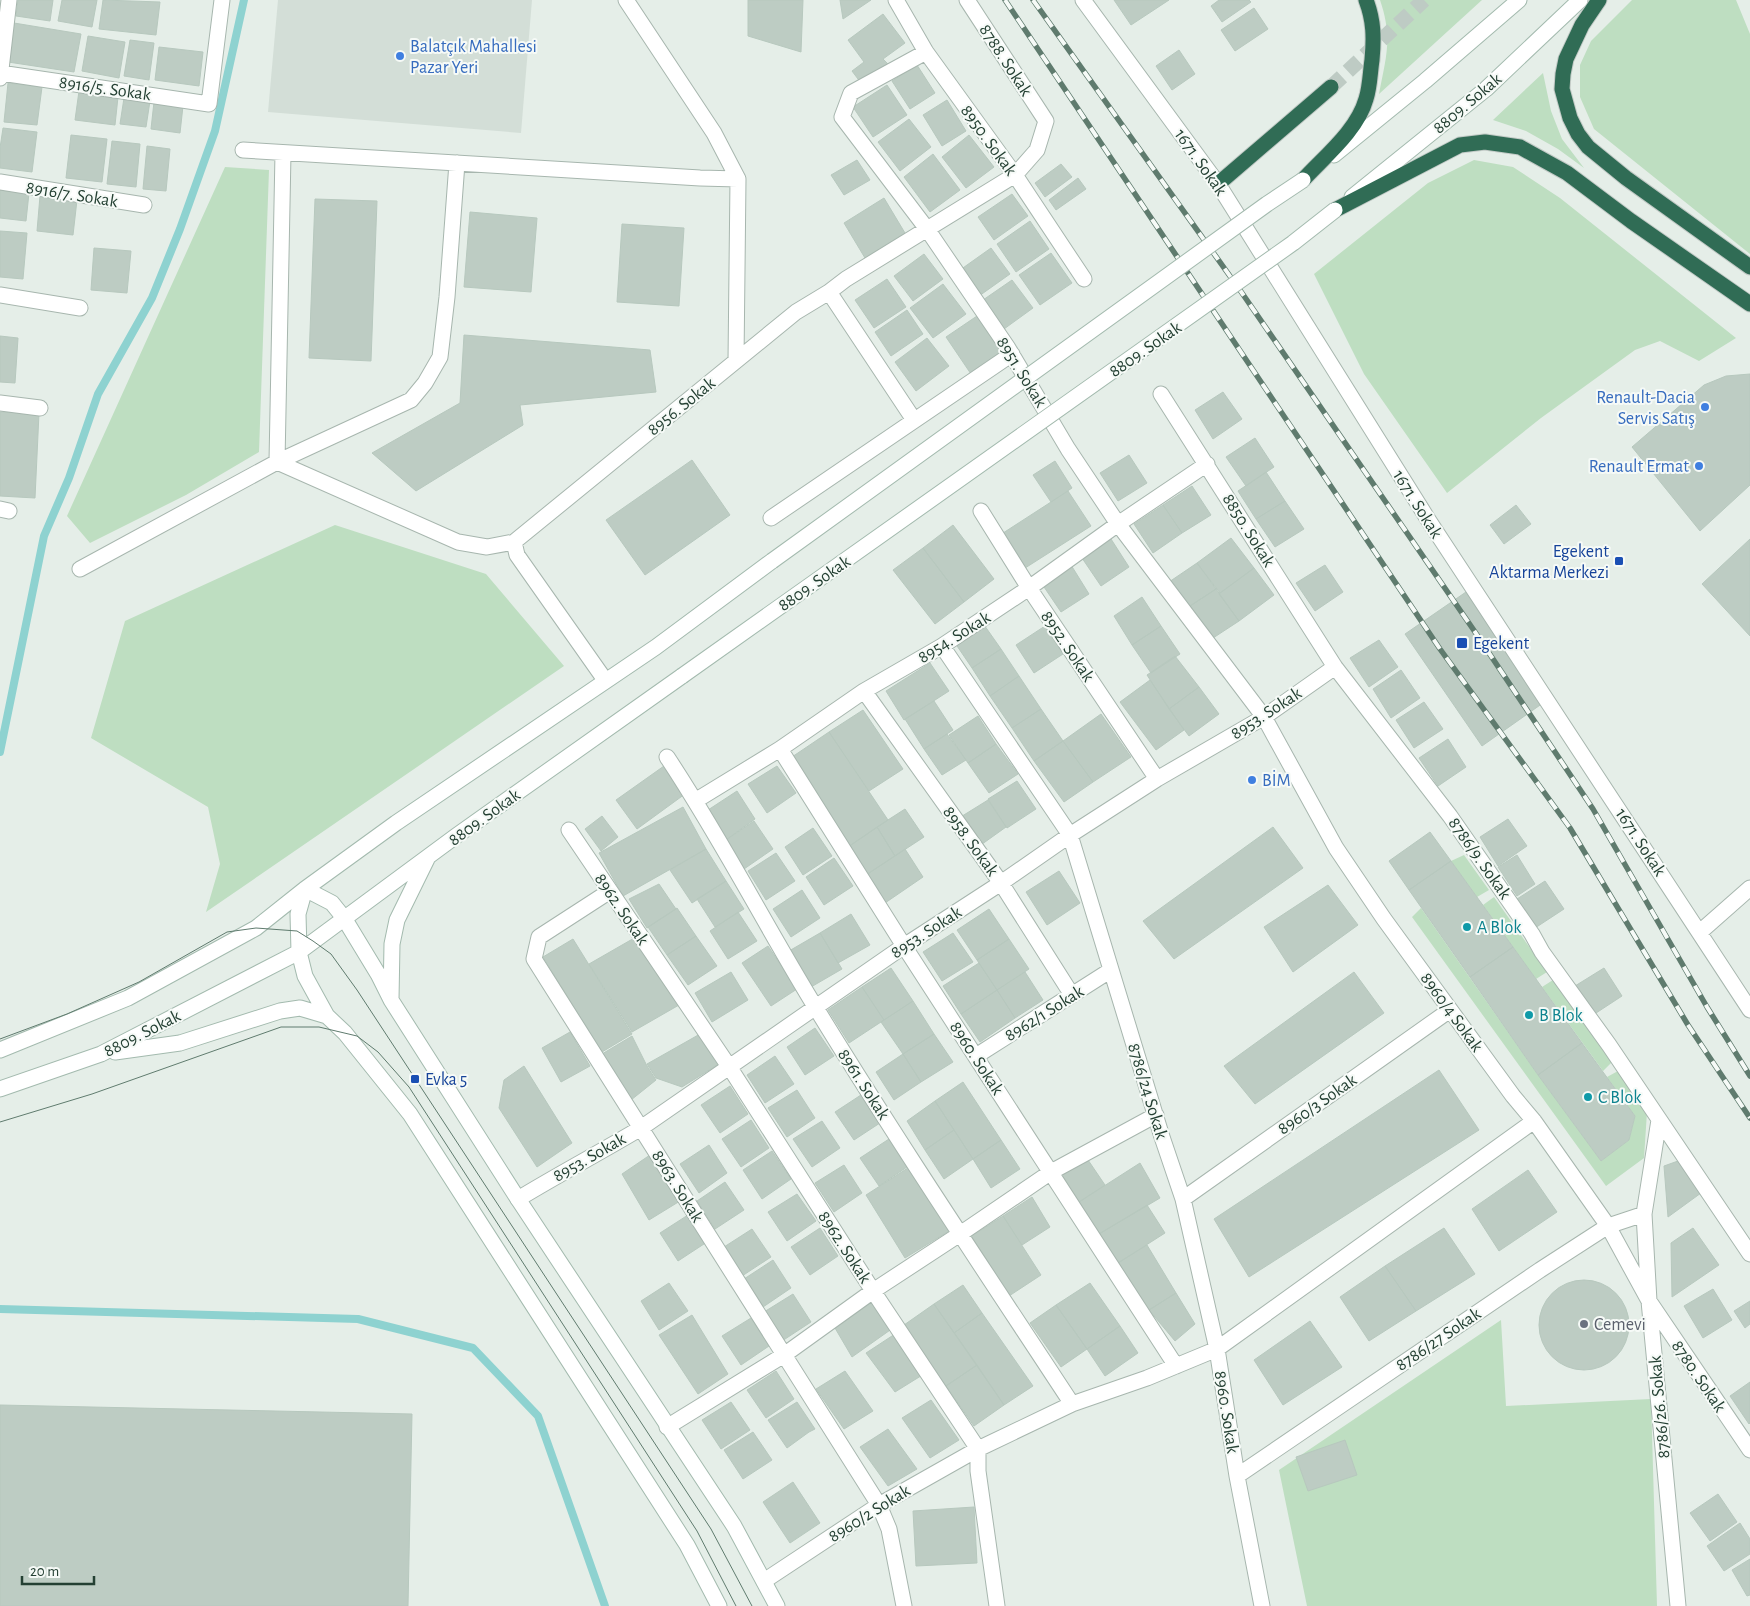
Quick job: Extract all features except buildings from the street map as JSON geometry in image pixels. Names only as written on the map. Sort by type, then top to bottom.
[{"type":"highway","points":[[1303,180],[1356,121],[1366,99],[1374,36],[1371,15],[1366,0]]},
{"type":"highway","points":[[1598,0],[1582,25],[1566,59],[1563,74],[1562,89],[1570,118],[1578,134],[1588,146],[1626,178],[1750,267]]},
{"type":"highway","points":[[1218,184],[1331,87]]},
{"type":"highway","points":[[1335,210],[1460,145],[1485,142],[1520,147],[1567,172],[1631,221],[1750,304]]},
{"type":"street","points":[[0,78],[9,0]]},
{"type":"street","name":"8916/5. Sokak","points":[[0,73],[209,104],[222,0]]},
{"type":"street","points":[[626,0],[714,133],[738,178],[736,361]]},
{"type":"street","name":"8950. Sokak","points":[[896,0],[926,52],[1015,175],[1084,279]]},
{"type":"street","name":"8788. Sokak","points":[[967,0],[1046,121]]},
{"type":"street","name":"1671. Sokak","points":[[1083,0],[1218,184],[1428,520],[1750,1010]]},
{"type":"street","name":"8809. Sokak","points":[[0,1050],[128,998],[256,928],[305,889],[396,823],[656,647],[1219,238],[1303,180],[1425,81],[1519,0]]},
{"type":"street","name":"8809. Sokak","points":[[0,1089],[101,1054],[299,952],[428,857],[682,676],[1294,243],[1486,89],[1580,0]]},
{"type":"street","name":"8951. Sokak","points":[[926,52],[851,93],[842,117],[927,229],[1012,354],[1068,449],[1118,524],[1264,717]]},
{"type":"street","name":"8956. Sokak","points":[[514,542],[796,312],[1015,175],[1037,150],[1046,121]]},
{"type":"street","points":[[243,150],[700,178],[738,178]]},
{"type":"street","points":[[276,462],[284,152]]},
{"type":"street","points":[[80,568],[276,462],[411,400],[425,383],[440,357],[447,297],[457,163]]},
{"type":"street","name":"8916/7. Sokak","points":[[0,182],[144,205]]},
{"type":"street","points":[[829,292],[914,420]]},
{"type":"street","points":[[0,295],[80,308]]},
{"type":"street","points":[[771,518],[1012,354]]},
{"type":"street","name":"8850. Sokak","points":[[1161,394],[1335,667]]},
{"type":"street","points":[[0,403],[40,408]]},
{"type":"street","points":[[276,462],[458,542],[487,546],[514,542],[517,554],[605,680]]},
{"type":"street","name":"8954. Sokak","points":[[695,801],[780,749],[864,691],[942,646],[1207,464]]},
{"type":"street","name":"8952. Sokak","points":[[981,511],[1029,588],[1157,780]]},
{"type":"street","name":"8786/24 Sokak","points":[[942,646],[1070,835],[1183,1199],[1217,1349]]},
{"type":"street","name":"8953. Sokak","points":[[518,1199],[641,1128],[904,946],[1001,883],[1070,835],[1157,780],[1264,717],[1335,667]]},
{"type":"street","name":"8786/9. Sokak","points":[[1335,667],[1450,816],[1532,934],[1542,952],[1604,1038],[1750,1254]]},
{"type":"street","name":"8958. Sokak","points":[[864,691],[1001,883],[1072,995]]},
{"type":"street","name":"8960/4 Sokak","points":[[1264,717],[1336,848],[1384,919],[1513,1096],[1534,1121],[1608,1226],[1649,1301]]},
{"type":"street","name":"8960. Sokak","points":[[780,749],[904,946],[1176,1366]]},
{"type":"street","name":"8961. Sokak","points":[[668,757],[816,1007],[960,1234],[1072,1404]]},
{"type":"street","name":"8962. Sokak","points":[[568,830],[730,1068],[873,1291],[978,1449]]},
{"type":"street","points":[[390,1000],[392,944],[397,920],[428,857]]},
{"type":"street","points":[[1700,932],[1750,888]]},
{"type":"street","points":[[719,1606],[687,1546],[410,1114],[345,1033],[327,1016],[305,976],[299,952],[298,914],[305,889],[332,903],[344,918],[378,974],[390,1000],[667,1427],[734,1526],[777,1606]]},
{"type":"street","name":"8963. Sokak","points":[[610,891],[539,937],[534,959],[879,1505],[889,1529],[904,1606]]},
{"type":"street","name":"8962/1 Sokak","points":[[976,1056],[1111,970]]},
{"type":"street","points":[[101,1054],[180,1043],[280,1011],[300,1008],[327,1016]]},
{"type":"street","name":"8960/3 Sokak","points":[[1183,1199],[1450,1010]]},
{"type":"street","points":[[667,1427],[784,1355],[873,1291],[1051,1172],[1156,1115]]},
{"type":"street","name":"8786/26. Sokak","points":[[1659,1120],[1644,1214],[1649,1301],[1678,1606]]},
{"type":"street","points":[[997,1606],[978,1471],[978,1449],[1072,1404],[1148,1378],[1217,1349],[1534,1121]]},
{"type":"street","name":"8786/27 Sokak","points":[[1237,1476],[1608,1226],[1644,1214]]},
{"type":"street","name":"8780. Sokak","points":[[1649,1301],[1750,1450]]},
{"type":"street","name":"8960. Sokak","points":[[1217,1349],[1237,1476],[1262,1606]]},
{"type":"street","name":"8960/2 Sokak","points":[[764,1581],[879,1505],[978,1449]]},
{"type":"shaded area","name":"Balatçık Mahallesi Pazar Yeri","points":[[278,0],[532,0],[521,133],[268,112]]},
{"type":"green space","points":[[1380,0],[1482,0],[1379,94],[1387,47],[1386,26]]},
{"type":"green space","points":[[1632,0],[1736,0],[1750,34],[1750,254],[1594,129],[1580,97],[1580,65],[1591,41]]},
{"type":"green space","points":[[1543,73],[1551,111],[1562,139],[1584,168],[1558,149],[1526,131],[1493,120]]},
{"type":"green space","points":[[1474,160],[1513,167],[1560,198],[1736,338],[1699,361],[1660,341],[1635,350],[1541,418],[1447,493],[1364,374],[1314,274],[1428,183]]},
{"type":"green space","points":[[225,167],[269,170],[259,452],[186,495],[90,543],[67,516]]},
{"type":"green space","points":[[335,525],[486,574],[564,666],[206,912],[220,864],[208,807],[91,738],[125,621]]},
{"type":"green space","points":[[1464,855],[1489,890],[1477,897],[1451,861]]},
{"type":"green space","points":[[1494,897],[1547,972],[1536,979],[1483,905]]},
{"type":"green space","points":[[1421,908],[1601,1161],[1629,1140],[1635,1116],[1607,1077],[1618,1071],[1647,1112],[1644,1158],[1606,1186],[1412,917]]},
{"type":"green space","points":[[1553,980],[1612,1062],[1603,1071],[1542,987]]},
{"type":"green space","points":[[1501,1320],[1506,1406],[1651,1399],[1657,1606],[1307,1606],[1279,1470]]},
{"type":"waterway","points":[[0,752],[44,536],[69,478],[98,394],[152,298],[180,229],[215,131],[244,0]]},
{"type":"waterway","points":[[0,1309],[358,1319],[473,1348],[538,1416],[605,1606]]},
{"type":"tunnel","points":[[1331,87],[1424,0]]},
{"type":"tram line","points":[[0,1039],[67,1014],[139,982],[227,932],[256,928],[297,931],[331,954],[357,990],[711,1529],[752,1606]]},
{"type":"tram line","points":[[0,1122],[92,1094],[281,1027],[319,1027],[357,1036],[378,1052],[409,1087],[697,1531],[736,1606]]},
{"type":"railway","points":[[1005,0],[1440,649],[1570,828],[1688,1025],[1750,1118]]},
{"type":"railway","points":[[1033,0],[1242,293],[1473,629],[1593,809],[1707,1007],[1750,1076]]},
{"type":"place","name":"Balatçık Mahallesi Pazar Yeri","points":[[400,56]]},
{"type":"place","name":"Renault-Dacia Servis Satış","points":[[1705,407]]},
{"type":"place","name":"Renault Ermat","points":[[1699,466]]},
{"type":"place","name":"Egekent Aktarma Merkezi","points":[[1619,561]]},
{"type":"place","name":"Egekent","points":[[1462,643]]},
{"type":"place","name":"BİM","points":[[1252,780]]},
{"type":"place","name":"A Blok","points":[[1467,927]]},
{"type":"place","name":"B Blok","points":[[1529,1015]]},
{"type":"place","name":"Evka 5","points":[[415,1079]]},
{"type":"place","name":"C Blok","points":[[1588,1097]]},
{"type":"place","name":"Cemevi","points":[[1584,1324]]}]
